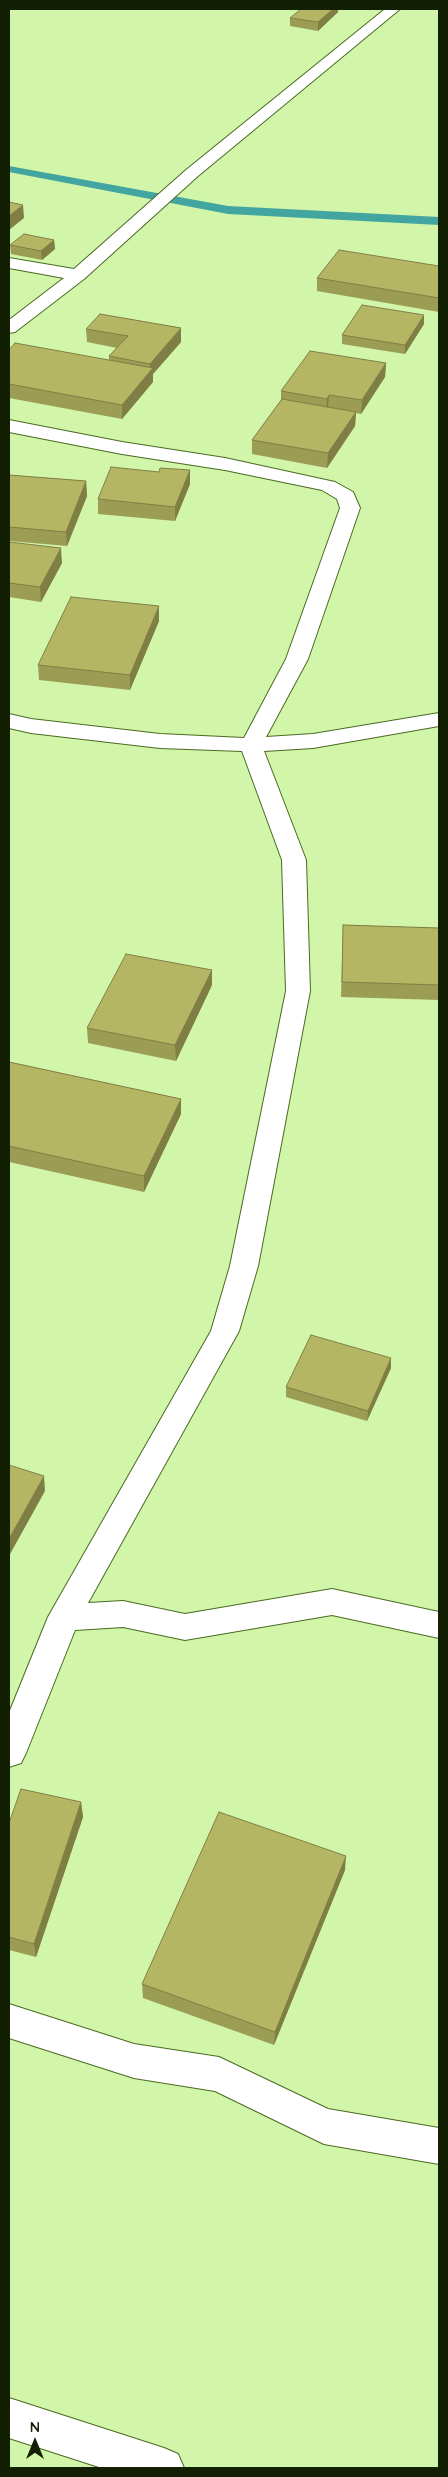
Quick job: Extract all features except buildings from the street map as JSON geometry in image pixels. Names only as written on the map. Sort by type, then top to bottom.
[{"type":"street","points":[[9,328],[78,275],[192,173],[393,9]]},
{"type":"street","points":[[9,263],[78,275]]},
{"type":"street","points":[[9,426],[122,448],[225,464],[328,486],[346,496],[350,508],[297,659],[251,745],[294,860],[298,991],[244,1266],[225,1331],[64,1617],[9,1753]]},
{"type":"street","points":[[9,721],[31,726],[160,741],[251,745],[313,741],[439,719]]},
{"type":"street","points":[[64,1617],[123,1614],[185,1627],[332,1602],[439,1625]]},
{"type":"street","points":[[9,2021],[134,2061],[219,2074],[324,2126],[439,2146]]},
{"type":"street","points":[[9,2418],[164,2468]]},
{"type":"waterway","points":[[9,169],[228,210],[439,221]]}]
